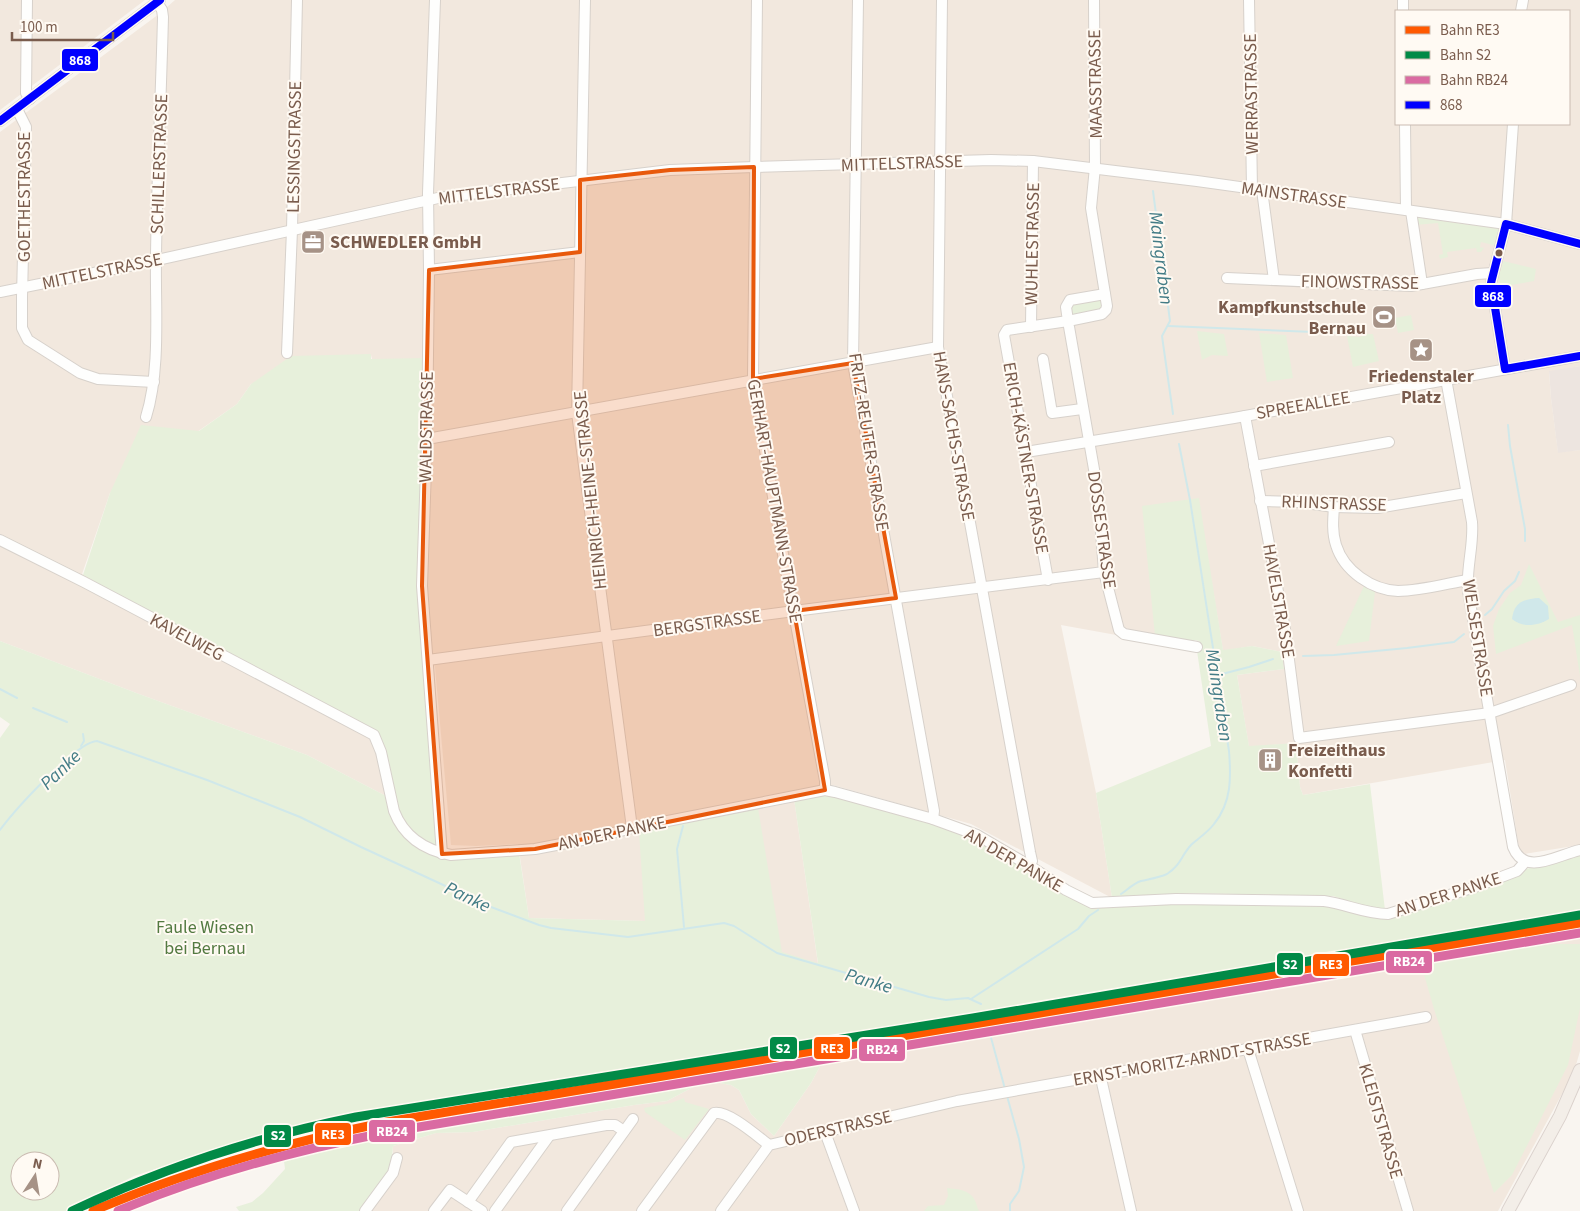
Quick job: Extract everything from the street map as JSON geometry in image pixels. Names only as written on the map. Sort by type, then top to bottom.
[{"type":"main road","points":[[1508,1211],[1560,1116],[1580,1070]]},
{"type":"street","points":[[27,0],[26,93],[30,99]]},
{"type":"street","name":"LESSINGSTRASSE","points":[[287,353],[292,230],[297,0]]},
{"type":"street","name":"WALDSTRASSE","points":[[435,0],[428,200],[427,439],[422,586],[442,854]]},
{"type":"street","name":"HEINRICH-HEINE-STRASSE","points":[[585,0],[580,180],[577,413],[632,828]]},
{"type":"street","name":"GERHART-HAUPTMANN-STRASSE","points":[[757,0],[752,379],[825,781],[824,790]]},
{"type":"street","name":"FRITZ-REUTER-STRASSE","points":[[858,0],[853,363],[934,811],[933,820]]},
{"type":"street","name":"HANS-SACHS-STRASSE","points":[[942,0],[938,347],[1032,861],[1030,866]]},
{"type":"street","name":"MAASSTRASSE","points":[[1094,0],[1095,167]]},
{"type":"street","name":"WERRASTRASSE","points":[[1250,0],[1257,189],[1274,280]]},
{"type":"street","points":[[0,122],[158,1]]},
{"type":"street","name":"SCHILLERSTRASSE","points":[[146,417],[152,399],[154,382],[164,17],[158,1]]},
{"type":"street","name":"GOETHESTRASSE","points":[[17,109],[26,127],[22,328],[28,340],[80,373],[98,379],[154,382]]},
{"type":"street","points":[[1405,125],[1409,211],[1422,284]]},
{"type":"street","points":[[1505,369],[1492,289],[1492,273],[1506,224],[1513,125]]},
{"type":"street","name":"MITTELSTRASSE","points":[[0,292],[54,282],[428,200],[580,180],[670,170],[1006,160]]},
{"type":"street","name":"MAINSTRASSE","points":[[1006,160],[1095,167],[1506,224],[1580,244]]},
{"type":"street","name":"WUHLESTRASSE","points":[[1031,326],[1033,161]]},
{"type":"street","points":[[1031,326],[1068,321],[1104,313],[1107,306],[1091,208],[1095,167]]},
{"type":"street","points":[[429,270],[580,252]]},
{"type":"street","name":"FINOWSTRASSE","points":[[1227,278],[1411,286],[1492,273]]},
{"type":"street","name":"DOSSESTRASSE","points":[[1105,294],[1070,300],[1066,308],[1082,409],[1098,492],[1104,572],[1119,630],[1124,634],[1197,647]]},
{"type":"street","name":"ERICH-KÄSTNER-STRASSE","points":[[1031,326],[1007,330],[1004,336],[1048,580]]},
{"type":"street","points":[[427,439],[938,347]]},
{"type":"street","name":"SPREEALLEE","points":[[1026,452],[1245,416],[1580,356]]},
{"type":"street","points":[[1043,359],[1052,414],[1082,409]]},
{"type":"street","name":"WELSESTRASSE","points":[[1446,379],[1473,536],[1467,580],[1510,836],[1517,856],[1525,862]]},
{"type":"street","name":"HAVELSTRASSE","points":[[1245,416],[1285,629],[1299,738],[1490,713]]},
{"type":"street","points":[[1254,466],[1389,442]]},
{"type":"street","name":"RHINSTRASSE","points":[[1260,501],[1298,502],[1334,507],[1376,508],[1466,493]]},
{"type":"street","points":[[1334,507],[1336,546],[1346,564],[1357,575],[1372,584],[1385,589],[1399,591],[1467,580]]},
{"type":"street","name":"KAVELWEG","points":[[0,540],[84,582],[374,735],[381,752],[397,820],[419,844],[431,851],[442,854]]},
{"type":"street","name":"BERGSTRASSE","points":[[428,660],[1104,572]]},
{"type":"street","points":[[1490,713],[1570,685]]},
{"type":"street","name":"AN DER PANKE","points":[[442,854],[535,849],[824,790],[933,820],[977,835],[1072,893],[1092,903],[1176,899],[1324,901],[1374,914],[1388,914],[1475,888],[1517,871],[1525,862],[1542,862],[1580,850]]},
{"type":"street","name":"ERNST-MORITZ-ARNDT-STRASSE","points":[[957,1101],[1426,1017]]},
{"type":"street","name":"KLEISTSTRASSE","points":[[1355,1030],[1408,1211]]},
{"type":"street","points":[[1248,1048],[1298,1211]]},
{"type":"street","points":[[1100,1074],[1130,1211]]},
{"type":"street","name":"ODERSTRASSE","points":[[721,1211],[769,1144],[957,1101]]},
{"type":"street","points":[[642,1211],[714,1113],[718,1112],[727,1115],[769,1144]]},
{"type":"street","points":[[567,1211],[633,1119]]},
{"type":"street","points":[[468,1202],[511,1142],[606,1125],[615,1125],[624,1131]]},
{"type":"street","points":[[825,1132],[854,1211]]},
{"type":"street","points":[[495,1211],[549,1136]]},
{"type":"street","points":[[365,1211],[393,1173],[397,1158]]},
{"type":"street","points":[[434,1211],[450,1190],[482,1211]]},
{"type":"highlighted area","points":[[754,167],[753,379],[853,363],[896,598],[794,611],[825,790],[535,849],[442,854],[422,586],[429,270],[580,252],[580,180],[670,170]]},
{"type":"shaded area","points":[[0,0],[145,0],[0,110]]},
{"type":"shaded area","points":[[175,0],[1580,0],[1580,366],[1549,372],[1558,452],[1580,450],[1580,845],[1524,854],[1522,852],[1519,848],[1505,760],[1303,795],[1300,787],[1296,743],[1249,747],[1237,675],[1284,669],[1282,652],[1252,646],[1223,651],[1198,498],[1155,642],[1061,625],[1096,793],[1112,898],[971,824],[833,785],[793,792],[818,964],[645,921],[529,918],[518,844],[451,845],[435,668],[431,652],[427,568],[371,355],[251,384],[237,404],[110,493],[82,574],[240,661],[371,689],[376,748],[388,797],[307,755],[0,641],[0,132],[159,14]]},
{"type":"shaded area","points":[[1580,366],[1580,450],[1558,453],[1549,371]]},
{"type":"shaded area","points":[[1580,932],[1580,1051],[1574,1072],[1498,1211],[360,1211],[393,1154],[393,1146],[436,1133],[473,1132],[667,1101],[697,1085],[719,1083],[731,1085],[739,1090],[751,1114],[774,1136],[811,1083],[825,1057],[935,1037]]},
{"type":"green space","points":[[1413,217],[1500,229],[1501,232],[1497,246],[1481,242],[1480,247],[1484,248],[1481,252],[1477,252],[1476,248],[1447,252],[1448,257],[1440,259],[1439,255],[1443,254],[1438,223],[1415,225]]},
{"type":"green space","points":[[1503,261],[1536,269],[1534,281],[1500,287],[1499,276]]},
{"type":"green space","points":[[1102,299],[1103,307],[1100,311],[1072,315],[1069,313],[1072,303]]},
{"type":"green space","points":[[1411,315],[1414,330],[1398,333],[1395,318]]},
{"type":"green space","points":[[1197,331],[1224,334],[1228,356],[1212,355],[1202,360]]},
{"type":"green space","points":[[1259,333],[1286,335],[1293,378],[1267,382]]},
{"type":"green space","points":[[1366,334],[1373,334],[1379,361],[1353,367],[1347,336],[1360,337]]},
{"type":"green space","name":"Faule Wiesen bei Bernau","points":[[371,354],[371,359],[426,358],[420,508],[438,855],[519,853],[529,918],[645,921],[639,832],[758,808],[782,952],[818,963],[794,799],[830,794],[936,822],[974,837],[1096,906],[1103,908],[1105,906],[1149,902],[1320,904],[1367,915],[1580,852],[1580,912],[751,1049],[556,1079],[336,1117],[245,1140],[134,1176],[66,1211],[0,1211],[0,738],[10,724],[0,717],[0,641],[307,755],[388,797],[376,734],[234,659],[83,575],[110,493],[141,425],[199,431],[237,404],[251,384],[291,356]]},
{"type":"green space","points":[[1199,498],[1223,650],[1252,646],[1282,652],[1284,669],[1237,675],[1249,746],[1296,743],[1300,787],[1303,795],[1370,784],[1385,910],[1371,908],[1333,896],[1190,893],[1112,898],[1096,793],[1211,746],[1197,651],[1201,650],[1202,646],[1199,641],[1195,640],[1190,643],[1155,636],[1142,506]]},
{"type":"green space","points":[[1529,564],[1558,622],[1580,615],[1580,676],[1572,625],[1496,654],[1493,626],[1499,609],[1510,593],[1521,585]]},
{"type":"green space","points":[[1364,586],[1375,592],[1369,641],[1336,646]]},
{"type":"green space","points":[[1558,944],[1580,944],[1580,1008],[1568,1065],[1512,1175],[1494,1193],[1421,964],[1511,949]]},
{"type":"green space","points":[[825,1057],[811,1083],[774,1136],[751,1114],[739,1090],[731,1085],[719,1083],[697,1085],[667,1101],[473,1132],[436,1133],[393,1146],[391,1170],[360,1211],[239,1211],[236,1207],[252,1202],[285,1169],[283,1153],[402,1129]]},
{"type":"green space","points":[[684,1098],[685,1102],[709,1109],[685,1140],[645,1112],[644,1108],[671,1103]]},
{"type":"green space","points":[[947,1188],[960,1190],[971,1195],[979,1211],[924,1211],[928,1206],[944,1205],[948,1196]]},
{"type":"water","points":[[1539,598],[1548,606],[1549,619],[1540,623],[1525,625],[1512,619],[1517,605],[1529,599]]},
{"type":"waterway","name":"Maingraben","points":[[1153,191],[1170,321],[1162,336],[1173,414]]},
{"type":"waterway","points":[[1168,326],[1363,334]]},
{"type":"waterway","points":[[1508,425],[1525,529],[1525,541]]},
{"type":"waterway","name":"Maingraben","points":[[1121,894],[1138,882],[1167,874],[1175,867],[1191,845],[1209,830],[1220,816],[1229,789],[1229,751],[1190,500],[1179,444]]},
{"type":"waterway","points":[[784,528],[791,569]]},
{"type":"waterway","points":[[1485,615],[1492,609],[1504,591],[1515,581],[1519,572]]},
{"type":"waterway","points":[[792,576],[798,605]]},
{"type":"waterway","points":[[1303,656],[1334,655],[1454,642],[1464,634]]},
{"type":"waterway","points":[[1218,678],[1222,674],[1273,659]]},
{"type":"waterway","points":[[0,689],[17,698]]},
{"type":"waterway","points":[[33,708],[67,722]]},
{"type":"waterway","points":[[81,746],[84,741],[83,734]]},
{"type":"waterway","name":"Panke","points":[[0,830],[31,794],[61,765],[87,744],[97,741],[207,780],[300,817],[491,907],[539,925],[628,937],[724,923],[734,926],[777,953],[929,997],[946,1000],[968,998],[981,1004]]},
{"type":"waterway","points":[[683,826],[677,849],[684,927]]},
{"type":"waterway","name":"Maingraben","points":[[971,999],[1078,929],[1089,916],[1098,910]]},
{"type":"waterway","name":"Panke","points":[[990,1034],[1005,1089]]},
{"type":"waterway","name":"Panke","points":[[1007,1096],[1019,1139],[1024,1167],[1019,1191],[1010,1204],[1010,1211]]},
{"type":"railway","points":[[104,1211],[151,1191],[214,1168],[316,1140],[567,1096],[1580,927]]},
{"type":"rail line","name":"S2","points":[[72,1211],[106,1195],[211,1155],[283,1134],[356,1117],[973,1018],[1580,915]]},
{"type":"rail line","name":"RE3","points":[[93,1211],[201,1170],[312,1139],[387,1122],[1580,923]]},
{"type":"rail line","name":"RB24","points":[[118,1211],[217,1174],[251,1164],[389,1132],[1580,933]]},
{"type":"transit line","name":"868","points":[[0,121],[160,0]]},
{"type":"transit line","name":"868","points":[[1580,244],[1506,224],[1491,283],[1505,369],[1580,356]]},
{"type":"place","name":"SCHWEDLER GmbH","points":[[313,242]]},
{"type":"place","name":"Kampfkunstschule Bernau","points":[[1384,317]]},
{"type":"place","name":"Friedenstaler Platz","points":[[1421,350]]},
{"type":"place","name":"Freizeithaus Konfetti","points":[[1270,760]]}]
